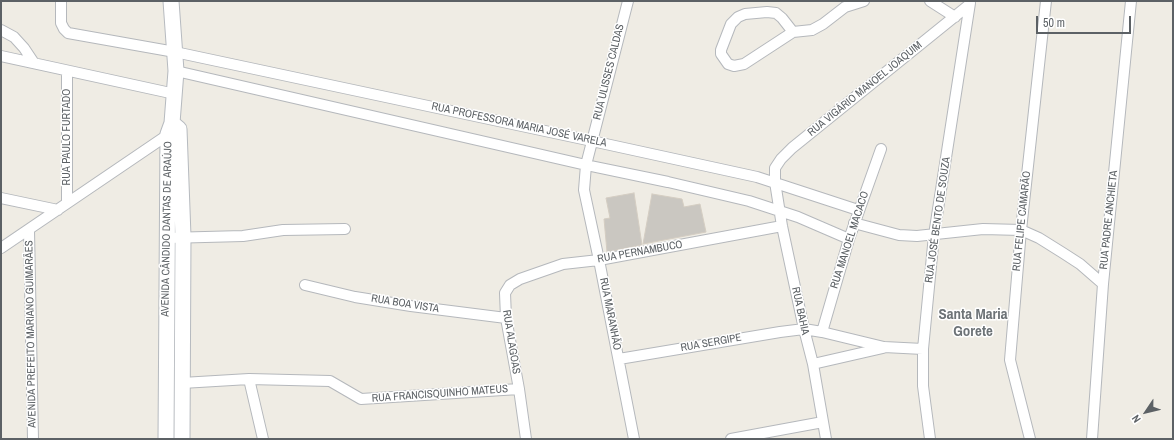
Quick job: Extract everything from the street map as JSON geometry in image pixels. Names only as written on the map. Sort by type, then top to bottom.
[{"type":"main road","name":"AVENIDA CÂNDIDO DANTAS DE ARAÚJO","points":[[171,1],[176,71],[173,129],[174,173],[183,236],[182,439]]},
{"type":"main road","name":"AVENIDA CÂNDIDO DANTAS DE ARAÚJO","points":[[166,439],[167,238],[174,173]]},
{"type":"main road","points":[[166,308],[182,308]]},
{"type":"main road","points":[[166,412],[182,413]]},
{"type":"street","name":"RUA PROFESSORA MARIA JOSÉ VARELA","points":[[61,1],[61,23],[68,33],[175,52],[592,141],[775,182],[858,210]]},
{"type":"street","name":"RUA ULISSES CALDAS","points":[[584,190],[586,165],[628,1]]},
{"type":"street","points":[[793,32],[776,13],[767,12],[745,14],[738,17],[731,24],[721,50],[721,54],[728,64],[734,66],[744,64],[793,32],[812,30],[823,24],[845,7],[864,1]]},
{"type":"street","points":[[930,1],[955,17]]},
{"type":"street","name":"RUA FELIPE CAMARÃO","points":[[1030,439],[1010,360],[1021,230],[1046,1]]},
{"type":"street","name":"RUA PADRE ANCHIETA","points":[[1092,439],[1102,284],[1131,1]]},
{"type":"street","name":"RUA VIGÁRIO MANOEL JOAQUIM","points":[[775,182],[776,168],[781,159],[792,148],[955,17],[969,3]]},
{"type":"street","name":"RUA JOSÉ BENTO DE SOUZA","points":[[930,439],[923,386],[923,348],[934,235],[969,3]]},
{"type":"street","points":[[1,30],[14,37],[24,48],[34,63]]},
{"type":"street","points":[[1,56],[67,72],[175,94]]},
{"type":"street","name":"RUA PROFESSORA MARIA JOSÉ VARELA","points":[[176,71],[749,201],[780,210],[849,239]]},
{"type":"street","name":"RUA PAULO FURTADO","points":[[67,72],[67,202]]},
{"type":"street","points":[[1,248],[173,129]]},
{"type":"street","name":"RUA MANOEL MACACO","points":[[822,332],[858,210],[881,149]]},
{"type":"street","name":"RUA BAHIA","points":[[775,182],[782,226],[813,364],[826,439]]},
{"type":"street","name":"RUA MARANHÃO","points":[[584,190],[634,439]]},
{"type":"street","points":[[1,198],[58,210]]},
{"type":"street","points":[[854,223],[899,235],[917,236],[983,229],[1021,230],[1039,238],[1080,264],[1102,284]]},
{"type":"street","name":"RUA PERNAMBUCO","points":[[505,293],[510,285],[520,279],[563,264],[599,260],[782,226]]},
{"type":"street","points":[[167,238],[183,236],[243,236],[283,230],[345,229]]},
{"type":"street","name":"AVENIDA PREFEITO MARIANO GUIMARÃES","points":[[29,230],[33,439]]},
{"type":"street","name":"RUA BOA VISTA","points":[[305,285],[362,298],[506,318]]},
{"type":"street","name":"RUA ALAGOAS","points":[[505,293],[506,318],[519,389],[526,439]]},
{"type":"street","name":"RUA SERGIPE","points":[[619,359],[804,329],[884,347]]},
{"type":"street","points":[[813,364],[884,347],[923,348]]},
{"type":"street","points":[[182,383],[249,379],[263,439]]},
{"type":"street","name":"RUA FRANCISQUINHO MATEUS","points":[[249,379],[330,381],[361,399],[519,389]]},
{"type":"street","points":[[731,439],[823,422]]},
{"type":"building","points":[[634,193],[642,245],[607,252],[604,219],[610,218],[606,198]]},
{"type":"building","points":[[652,194],[682,199],[684,207],[700,204],[706,232],[643,244]]},
{"type":"district","name":"Santa Maria Gorete","points":[[973,324]]}]
